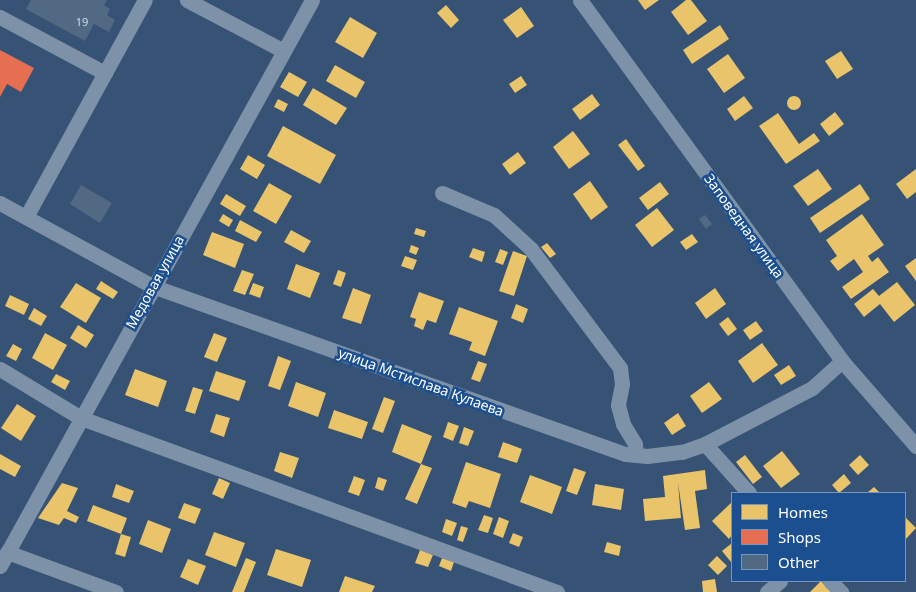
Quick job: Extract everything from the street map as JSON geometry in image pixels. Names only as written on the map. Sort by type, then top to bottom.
[{"type":"street","points":[[26,217],[145,0]]},
{"type":"street","points":[[187,0],[282,50]]},
{"type":"street","name":"Медовая улица","points":[[4,559],[282,50],[312,0]]},
{"type":"street","name":"Заповедная улица","points":[[580,0],[842,361],[916,446]]},
{"type":"street","points":[[0,17],[105,73]]},
{"type":"street","points":[[442,193],[494,215],[531,249],[620,368],[622,384],[618,405],[623,424],[635,444],[636,455]]},
{"type":"street","name":"улица Мстислава Кулаева","points":[[0,203],[152,286],[526,420],[636,455],[682,452],[705,444],[812,388],[842,361]]},
{"type":"street","points":[[0,369],[81,418],[556,592]]},
{"type":"street","points":[[705,444],[748,492]]},
{"type":"street","points":[[4,559],[116,592]]},
{"type":"street","points":[[767,592],[779,582]]},
{"type":"street","points":[[831,582],[841,592]]},
{"type":"building: Homes","points":[[638,0],[659,0],[645,10]]},
{"type":"building: Homes","points":[[686,0],[691,0],[707,21],[688,35],[671,12]]},
{"type":"building: Homes","points":[[446,5],[459,20],[451,28],[437,13]]},
{"type":"building: Homes","points":[[521,7],[534,26],[517,38],[503,20]]},
{"type":"building: Homes","points":[[350,17],[377,33],[363,58],[335,42]]},
{"type":"building: Homes","points":[[720,25],[729,39],[692,64],[683,50]]},
{"type":"building: Homes","points":[[841,51],[853,69],[837,79],[825,61]]},
{"type":"building: Homes","points":[[728,54],[745,78],[724,93],[707,69]]},
{"type":"building: Homes","points":[[335,65],[365,82],[356,98],[326,81]]},
{"type":"building: Homes","points":[[289,72],[307,82],[298,97],[280,87]]},
{"type":"building: Homes","points":[[521,76],[527,85],[515,93],[509,84]]},
{"type":"building: Homes","points":[[313,88],[347,108],[336,125],[303,105]]},
{"type":"building: Homes","points":[[592,94],[600,105],[580,120],[572,109]]},
{"type":"building: Homes","points":[[744,96],[753,108],[735,121],[727,109]]},
{"type":"building: Homes","points":[[791,96],[797,96],[801,103],[797,110],[791,110],[787,106],[787,100]]},
{"type":"building: Homes","points":[[278,99],[288,104],[284,112],[274,107]]},
{"type":"building: Homes","points":[[835,112],[844,124],[829,136],[820,124]]},
{"type":"building: Homes","points":[[778,113],[799,144],[814,133],[820,141],[786,164],[759,126]]},
{"type":"building: Homes","points":[[283,126],[336,155],[320,184],[267,156]]},
{"type":"building: Homes","points":[[573,131],[590,154],[569,169],[553,147]]},
{"type":"building: Homes","points":[[626,139],[645,166],[638,171],[618,145]]},
{"type":"building: Homes","points":[[518,152],[526,163],[510,175],[502,164]]},
{"type":"building: Homes","points":[[248,155],[265,165],[257,179],[240,169]]},
{"type":"building: Homes","points":[[818,169],[832,189],[808,206],[793,186]]},
{"type":"building: Homes","points":[[916,169],[916,192],[907,199],[896,184]]},
{"type":"building: Homes","points":[[590,181],[608,207],[591,220],[573,194]]},
{"type":"building: Homes","points":[[660,182],[669,194],[648,210],[639,198]]},
{"type":"building: Homes","points":[[269,183],[292,196],[276,224],[253,211]]},
{"type":"building: Homes","points":[[860,184],[870,199],[820,233],[810,218]]},
{"type":"building: Homes","points":[[226,194],[246,206],[240,216],[220,204]]},
{"type":"building: Homes","points":[[657,208],[674,230],[652,247],[635,225]]},
{"type":"building: Homes","points":[[223,214],[233,220],[229,227],[219,221]]},
{"type":"building: Homes","points":[[862,214],[884,245],[868,256],[872,262],[878,257],[889,272],[851,299],[842,287],[863,272],[854,259],[838,271],[830,261],[837,256],[826,240]]},
{"type":"building: Homes","points":[[240,220],[262,232],[256,242],[235,231]]},
{"type":"building: Homes","points":[[416,228],[426,231],[424,237],[414,234]]},
{"type":"building: Homes","points":[[291,230],[311,241],[304,253],[284,242]]},
{"type":"building: Homes","points":[[212,232],[244,244],[235,268],[203,255]]},
{"type":"building: Homes","points":[[692,234],[698,242],[686,250],[680,242]]},
{"type":"building: Homes","points":[[547,243],[556,254],[550,258],[541,247]]},
{"type":"building: Homes","points":[[411,245],[419,248],[416,255],[409,252]]},
{"type":"building: Homes","points":[[473,248],[485,252],[482,262],[469,257]]},
{"type":"building: Homes","points":[[500,249],[508,252],[503,265],[495,262]]},
{"type":"building: Homes","points":[[513,251],[527,256],[514,296],[499,291]]},
{"type":"building: Homes","points":[[405,256],[417,260],[413,270],[401,266]]},
{"type":"building: Homes","points":[[916,258],[916,281],[905,266]]},
{"type":"building: Homes","points":[[296,264],[320,273],[310,298],[287,289]]},
{"type":"building: Homes","points":[[242,270],[254,274],[245,295],[233,291]]},
{"type":"building: Homes","points":[[338,270],[346,273],[341,287],[333,284]]},
{"type":"building: Homes","points":[[101,281],[118,292],[113,299],[96,289]]},
{"type":"building: Homes","points":[[897,282],[915,305],[894,322],[880,304],[864,317],[854,304],[873,289],[879,296]]},
{"type":"building: Homes","points":[[76,283],[101,298],[86,323],[60,307]]},
{"type":"building: Homes","points":[[253,283],[264,287],[260,298],[249,294]]},
{"type":"building: Homes","points":[[353,288],[371,295],[361,324],[342,318]]},
{"type":"building: Homes","points":[[715,288],[726,304],[706,319],[695,303]]},
{"type":"building: Homes","points":[[419,292],[444,301],[436,323],[427,320],[423,330],[414,326],[416,319],[410,317]]},
{"type":"building: Homes","points":[[10,295],[29,304],[24,315],[5,306]]},
{"type":"building: Homes","points":[[516,304],[528,309],[523,323],[511,318]]},
{"type":"building: Homes","points":[[459,307],[498,321],[485,356],[469,350],[472,342],[449,334]]},
{"type":"building: Homes","points":[[34,308],[47,316],[41,326],[28,319]]},
{"type":"building: Homes","points":[[728,317],[737,329],[728,336],[719,324]]},
{"type":"building: Homes","points":[[756,321],[763,331],[750,340],[743,330]]},
{"type":"building: Homes","points":[[78,325],[94,335],[86,348],[70,338]]},
{"type":"building: Homes","points":[[45,333],[67,345],[53,370],[32,358]]},
{"type":"building: Homes","points":[[214,333],[227,338],[217,362],[204,357]]},
{"type":"building: Homes","points":[[762,343],[778,365],[753,383],[738,361]]},
{"type":"building: Homes","points":[[13,344],[22,349],[16,361],[6,356]]},
{"type":"building: Homes","points":[[278,356],[291,361],[280,390],[268,386]]},
{"type":"building: Homes","points":[[478,361],[487,364],[480,382],[471,379]]},
{"type":"building: Homes","points":[[789,365],[796,376],[781,385],[774,375]]},
{"type":"building: Homes","points":[[135,369],[167,381],[158,407],[125,395]]},
{"type":"building: Homes","points":[[216,371],[246,381],[239,401],[209,391]]},
{"type":"building: Homes","points":[[56,374],[70,381],[65,390],[51,382]]},
{"type":"building: Homes","points":[[296,382],[326,393],[318,417],[288,406]]},
{"type":"building: Homes","points":[[709,382],[722,399],[702,413],[690,396]]},
{"type":"building: Homes","points":[[193,387],[203,390],[195,414],[185,411]]},
{"type":"building: Homes","points":[[384,397],[395,401],[383,433],[372,429]]},
{"type":"building: Homes","points":[[17,404],[36,416],[21,441],[1,428]]},
{"type":"building: Homes","points":[[334,410],[368,422],[362,439],[328,428]]},
{"type":"building: Homes","points":[[678,413],[686,426],[672,435],[664,423]]},
{"type":"building: Homes","points":[[216,414],[230,418],[224,437],[210,432]]},
{"type":"building: Homes","points":[[448,422],[459,426],[453,441],[443,437]]},
{"type":"building: Homes","points":[[402,424],[432,436],[421,464],[392,452]]},
{"type":"building: Homes","points":[[464,427],[474,431],[468,446],[459,443]]},
{"type":"building: Homes","points":[[503,442],[522,449],[517,463],[498,457]]},
{"type":"building: Homes","points":[[782,451],[800,474],[781,488],[763,466]]},
{"type":"building: Homes","points":[[280,452],[299,458],[292,478],[274,471]]},
{"type":"building: Homes","points":[[0,454],[21,466],[15,477],[0,469]]},
{"type":"building: Homes","points":[[745,455],[762,477],[753,484],[736,462]]},
{"type":"building: Homes","points":[[860,455],[869,465],[858,475],[849,465]]},
{"type":"building: Homes","points":[[466,462],[501,474],[490,508],[469,501],[466,508],[452,503]]},
{"type":"building: Homes","points":[[421,464],[432,468],[417,504],[405,499]]},
{"type":"building: Homes","points":[[574,468],[586,472],[577,495],[566,491]]},
{"type":"building: Homes","points":[[705,470],[707,489],[695,491],[700,528],[685,530],[678,483],[681,518],[645,521],[643,499],[665,497],[663,476]]},
{"type":"building: Homes","points":[[844,474],[851,483],[840,492],[832,485]]},
{"type":"building: Homes","points":[[530,475],[562,487],[552,514],[520,502]]},
{"type":"building: Homes","points":[[354,476],[365,480],[359,496],[348,492]]},
{"type":"building: Homes","points":[[378,477],[387,480],[383,491],[375,488]]},
{"type":"building: Homes","points":[[219,478],[230,483],[223,499],[212,494]]},
{"type":"building: Homes","points":[[62,483],[78,488],[67,511],[79,517],[76,523],[64,518],[59,525],[38,518]]},
{"type":"building: Homes","points":[[116,484],[134,491],[129,503],[112,497]]},
{"type":"building: Homes","points":[[595,484],[624,489],[621,510],[592,505]]},
{"type":"building: Homes","points":[[874,487],[879,492],[868,492]]},
{"type":"building: Homes","points":[[184,503],[201,509],[195,524],[178,518]]},
{"type":"building: Homes","points":[[731,503],[731,536],[729,539],[712,521]]},
{"type":"building: Homes","points":[[93,505],[127,518],[121,534],[87,521]]},
{"type":"building: Homes","points":[[484,515],[493,518],[488,533],[478,530]]},
{"type":"building: Homes","points":[[499,517],[509,521],[503,538],[493,534]]},
{"type":"building: Homes","points":[[906,518],[916,528],[906,539]]},
{"type":"building: Homes","points":[[446,519],[457,523],[452,536],[442,532]]},
{"type":"building: Homes","points":[[148,520],[171,529],[162,553],[139,544]]},
{"type":"building: Homes","points":[[461,526],[468,528],[463,542],[457,540]]},
{"type":"building: Homes","points":[[214,532],[245,543],[236,567],[205,555]]},
{"type":"building: Homes","points":[[513,533],[523,537],[519,547],[509,543]]},
{"type":"building: Homes","points":[[121,534],[131,537],[125,557],[115,554]]},
{"type":"building: Homes","points":[[607,542],[621,546],[619,556],[604,552]]},
{"type":"building: Homes","points":[[731,544],[731,562],[722,551]]},
{"type":"building: Homes","points":[[276,549],[311,560],[302,587],[267,575]]},
{"type":"building: Homes","points":[[420,550],[433,555],[428,567],[415,563]]},
{"type":"building: Homes","points":[[717,556],[727,566],[718,575],[708,565]]},
{"type":"building: Homes","points":[[246,558],[256,562],[244,592],[232,592]]},
{"type":"building: Homes","points":[[442,558],[454,562],[451,571],[439,566]]},
{"type":"building: Homes","points":[[188,559],[206,566],[198,585],[180,577]]},
{"type":"building: Homes","points":[[345,576],[375,586],[372,592],[339,592]]},
{"type":"building: Homes","points":[[715,579],[717,592],[703,592],[702,581]]},
{"type":"building: Homes","points":[[822,582],[831,592],[810,592]]},
{"type":"building: Shops","points":[[0,50],[34,68],[21,92],[7,84],[0,97]]},
{"type":"building: Other","points":[[31,0],[107,0],[104,5],[110,9],[107,15],[115,20],[109,32],[94,24],[85,41],[26,9]]},
{"type":"building: Other","points":[[81,185],[112,203],[100,223],[70,204]]},
{"type":"building: Other","points":[[705,215],[712,224],[706,229],[699,219]]}]
